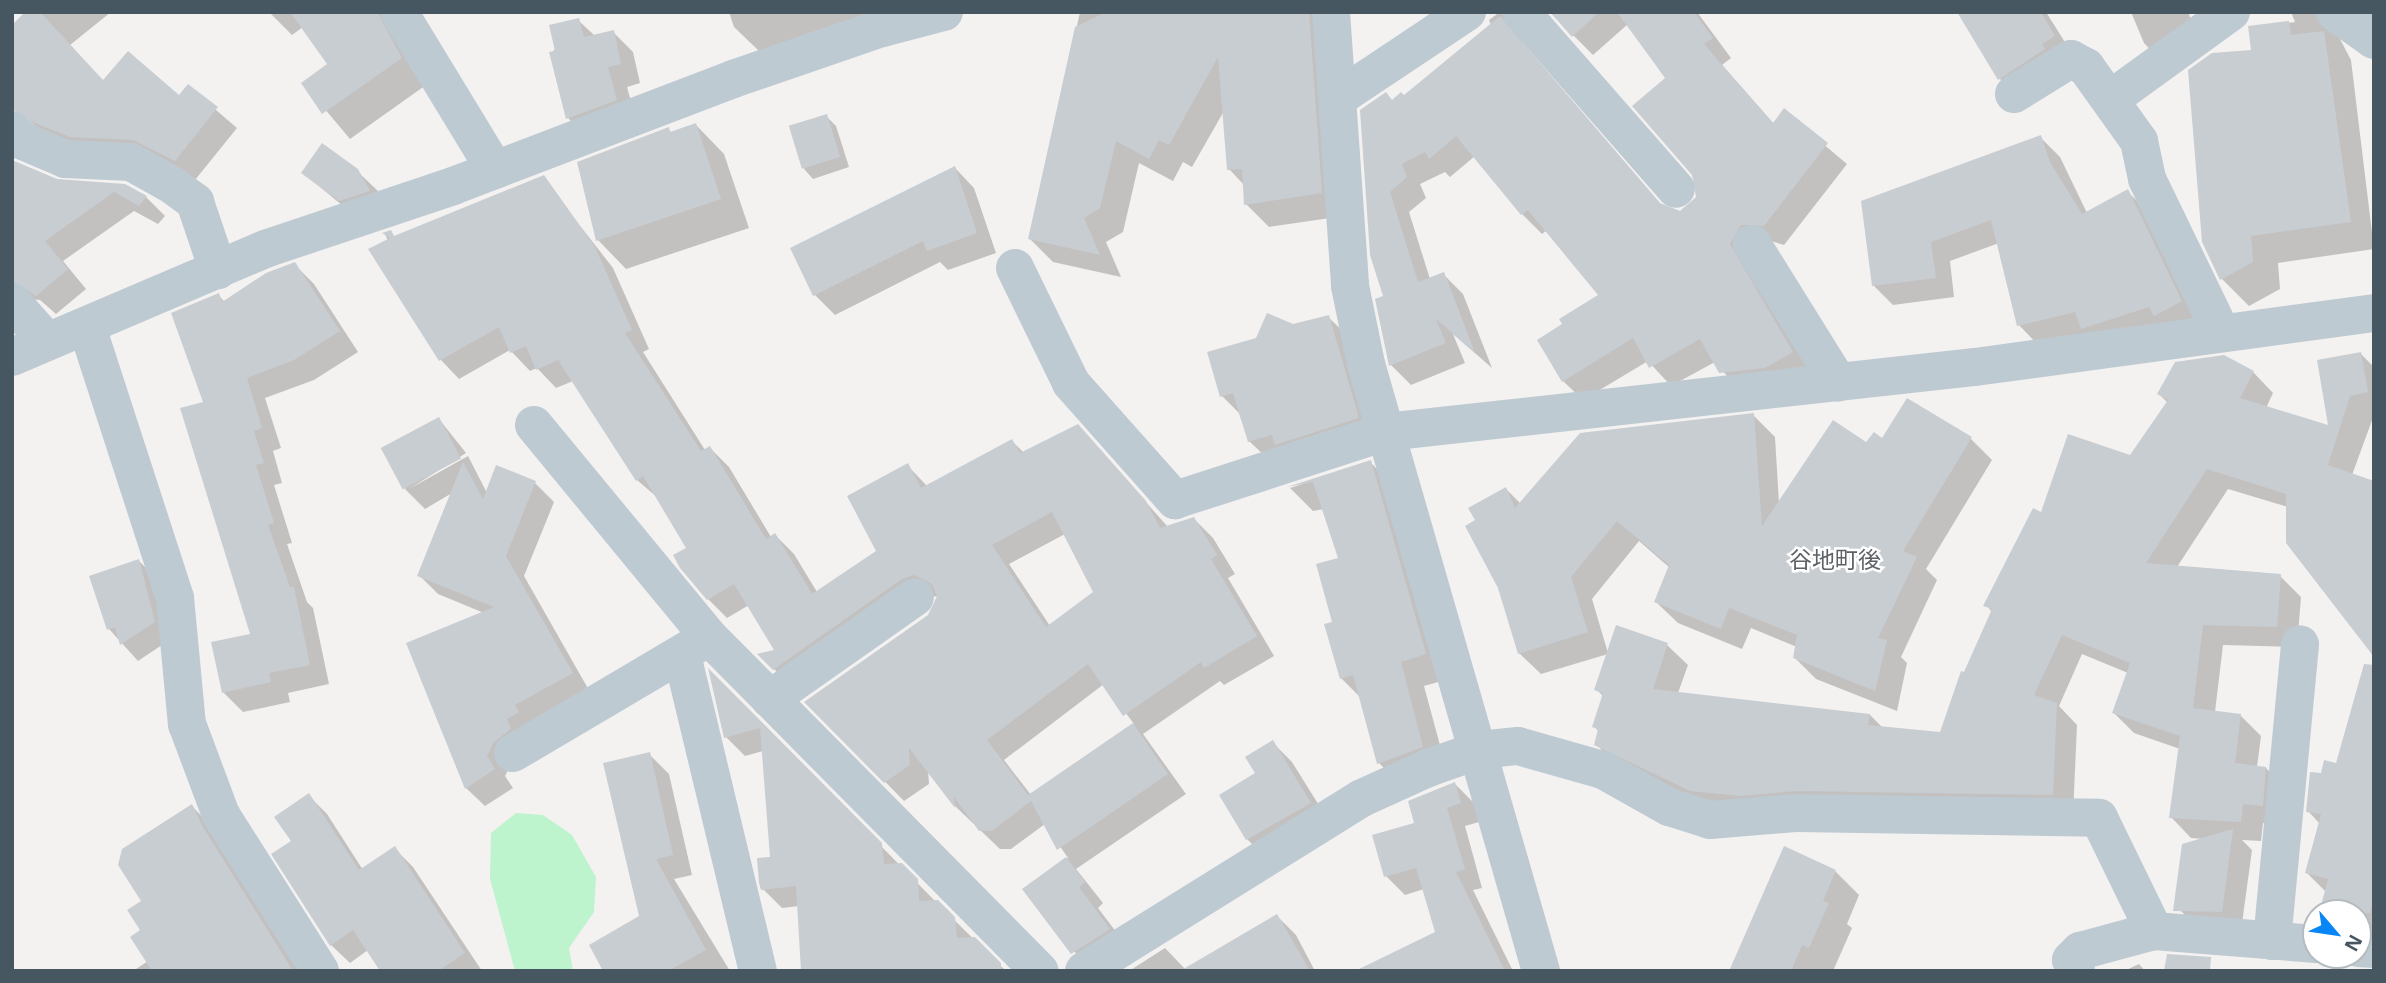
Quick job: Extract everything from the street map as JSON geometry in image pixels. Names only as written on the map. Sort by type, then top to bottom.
[{"type":"street","points":[[399,12],[495,170]]},
{"type":"street","points":[[12,357],[218,270],[495,170],[733,79],[881,28],[944,12]]},
{"type":"street","points":[[1331,12],[1350,286],[1366,364],[1541,971]]},
{"type":"street","points":[[1338,97],[1467,12]]},
{"type":"street","points":[[1521,12],[1676,189]]},
{"type":"street","points":[[2112,98],[2231,12]]},
{"type":"street","points":[[2335,12],[2374,40]]},
{"type":"street","points":[[2014,94],[2071,59],[2086,67],[2112,98],[2139,141],[2147,179],[2221,332]]},
{"type":"street","points":[[12,130],[23,141],[65,159],[131,162],[172,185],[195,202],[218,270]]},
{"type":"street","points":[[1752,244],[1838,382]]},
{"type":"street","points":[[1015,268],[1071,383],[1175,500],[1386,432],[1838,382],[2374,313]]},
{"type":"street","points":[[12,302],[47,341]]},
{"type":"street","points":[[87,327],[175,598],[187,724],[221,815],[320,971]]},
{"type":"street","points":[[534,425],[695,646],[770,699],[1039,971]]},
{"type":"street","points":[[770,699],[915,597]]},
{"type":"street","points":[[2272,941],[2300,644]]},
{"type":"street","points":[[513,754],[695,646]]},
{"type":"street","points":[[695,646],[758,971]]},
{"type":"street","points":[[1084,971],[1363,798],[1479,751],[1518,746],[1603,770],[1669,807],[1710,820],[1796,813],[2099,818],[2154,931]]},
{"type":"street","points":[[2076,971],[2071,960],[2080,951],[2154,931],[2302,943]]},
{"type":"green space","points":[[516,813],[543,815],[572,835],[596,877],[594,912],[569,948],[573,971],[515,971],[490,879],[491,833]]},
{"type":"building","points":[[25,12],[40,12],[103,80],[128,51],[179,95],[188,84],[218,107],[175,161],[133,140],[70,137],[35,123],[12,109],[12,25]]},
{"type":"building","points":[[290,12],[377,12],[402,58],[322,114],[301,83],[327,64]]},
{"type":"building","points":[[1106,12],[1309,12],[1322,193],[1244,205],[1242,169],[1227,170],[1218,57],[1169,145],[1159,140],[1149,159],[1116,141],[1100,208],[1084,218],[1100,255],[1028,239],[1075,27]]},
{"type":"building","points":[[1550,12],[1599,12],[1572,37]]},
{"type":"building","points":[[1617,12],[1694,12],[1713,38],[1704,44],[1773,123],[1784,108],[1828,143],[1764,226],[1741,225],[1730,244],[1793,352],[1765,368],[1719,373],[1700,339],[1649,368],[1633,338],[1562,382],[1537,340],[1562,324],[1559,319],[1598,295],[1528,210],[1521,215],[1456,136],[1429,159],[1425,152],[1402,164],[1407,177],[1390,192],[1418,282],[1444,272],[1475,353],[1436,319],[1446,343],[1389,366],[1375,299],[1383,296],[1370,255],[1360,110],[1386,92],[1392,100],[1401,92],[1404,95],[1500,16],[1660,203],[1680,211],[1696,197],[1692,175],[1632,106],[1665,78]]},
{"type":"building","points":[[1957,12],[2041,12],[2055,36],[2042,44],[2045,49],[1998,80]]},
{"type":"building","points":[[579,18],[584,37],[614,30],[621,64],[608,67],[617,100],[566,119],[549,52],[555,51],[549,25]]},
{"type":"building","points":[[2289,21],[2291,35],[2324,31],[2351,222],[2251,236],[2253,262],[2220,280],[2202,242],[2188,70],[2212,53],[2251,50],[2248,26]]},
{"type":"building","points":[[827,114],[840,157],[802,169],[789,126]]},
{"type":"building","points":[[696,123],[721,199],[596,241],[577,162],[669,127],[670,132]]},
{"type":"building","points":[[2041,135],[2050,162],[2082,214],[2128,189],[2182,301],[2154,316],[2149,307],[2081,329],[2075,312],[2017,326],[1991,220],[1931,242],[1936,278],[1872,286],[1861,201]]},
{"type":"building","points":[[322,143],[358,169],[370,191],[339,201],[301,173]]},
{"type":"building","points":[[12,160],[57,179],[125,184],[147,196],[139,206],[114,192],[45,241],[68,269],[36,296],[12,281]]},
{"type":"building","points":[[955,166],[977,233],[927,251],[923,241],[813,296],[790,248]]},
{"type":"building","points":[[544,175],[595,247],[632,330],[625,333],[701,451],[710,446],[766,539],[775,533],[812,594],[876,551],[847,496],[908,463],[921,488],[1012,439],[1020,453],[1078,424],[1146,501],[1160,528],[1194,517],[1217,555],[1211,559],[1257,636],[1204,668],[1201,662],[1123,716],[1088,664],[987,740],[1028,795],[1133,723],[1168,774],[1057,850],[1031,801],[992,831],[979,831],[954,797],[955,808],[909,748],[910,765],[884,783],[804,702],[928,615],[937,596],[932,584],[914,575],[902,579],[773,670],[757,654],[774,650],[734,584],[707,600],[680,568],[673,555],[686,548],[643,476],[636,481],[558,360],[536,370],[526,346],[510,353],[499,327],[439,361],[368,249],[390,238],[382,233],[391,230],[394,236]],"holes":[[[1052,512],[1093,592],[1046,627],[992,545]]]},
{"type":"building","points":[[295,262],[340,331],[294,360],[247,378],[262,428],[254,431],[264,463],[256,465],[274,523],[268,525],[290,587],[294,587],[310,665],[269,673],[271,682],[222,693],[211,642],[250,634],[180,408],[203,402],[171,313],[219,293],[222,302],[266,273]]},
{"type":"building","points":[[1267,313],[1293,324],[1329,315],[1359,418],[1275,445],[1272,435],[1248,442],[1233,393],[1220,397],[1207,352],[1256,338]]},
{"type":"building","points":[[2361,352],[2368,392],[2350,396],[2328,465],[2374,481],[2374,657],[2286,543],[2286,494],[2207,469],[2146,563],[2281,574],[2277,627],[2203,625],[2193,708],[2241,714],[2235,763],[2266,767],[2263,806],[2243,804],[2241,822],[2169,818],[2180,736],[2112,713],[2130,663],[2062,635],[2034,695],[2057,703],[2053,795],[1796,791],[1741,796],[1690,791],[1594,745],[1598,729],[1592,727],[1603,693],[1594,690],[1616,625],[1668,643],[1653,689],[1870,714],[1868,725],[1940,732],[1961,671],[1964,672],[1992,609],[1983,606],[2033,508],[2041,512],[2068,434],[2130,455],[2168,400],[2157,394],[2175,362],[2224,355],[2254,371],[2240,398],[2328,425],[2317,360]]},
{"type":"building","points":[[1907,398],[1972,437],[1903,551],[1917,557],[1878,638],[1887,640],[1875,691],[1793,658],[1797,635],[1729,608],[1721,629],[1654,602],[1669,565],[1617,521],[1571,577],[1588,632],[1518,654],[1498,588],[1465,526],[1475,520],[1468,508],[1506,487],[1515,508],[1580,433],[1754,413],[1762,526],[1833,420],[1866,442],[1874,432],[1882,438]]},
{"type":"building","points":[[439,417],[461,458],[403,489],[381,448]]},
{"type":"building","points":[[1371,460],[1426,654],[1401,662],[1423,747],[1377,764],[1353,675],[1340,679],[1324,624],[1332,622],[1316,564],[1338,558],[1313,482],[1287,487]]},
{"type":"building","points":[[463,462],[483,499],[496,465],[536,481],[506,556],[573,673],[515,705],[519,712],[507,719],[511,729],[494,742],[487,756],[495,769],[465,789],[406,643],[494,607],[417,576]]},
{"type":"building","points":[[139,559],[155,622],[120,645],[115,627],[107,630],[89,576]]},
{"type":"building","points":[[2364,664],[2374,665],[2372,905],[2372,899],[2323,899],[2328,879],[2305,873],[2321,814],[2306,812],[2310,772],[2321,773],[2324,760],[2336,763]]},
{"type":"building","points":[[708,668],[882,843],[884,864],[902,863],[918,879],[919,901],[938,900],[955,917],[957,938],[975,937],[1001,963],[1001,971],[801,971],[796,886],[761,890],[759,883],[757,858],[770,857],[760,728],[724,738]]},
{"type":"building","points":[[1273,740],[1311,803],[1246,840],[1219,795],[1255,773],[1245,757]]},
{"type":"building","points":[[650,752],[673,855],[656,859],[706,950],[668,971],[603,971],[589,945],[639,916],[603,763]]},
{"type":"building","points":[[1455,782],[1461,803],[1447,808],[1465,869],[1456,872],[1505,971],[1355,971],[1435,932],[1416,868],[1384,877],[1372,835],[1414,823],[1408,801]]},
{"type":"building","points":[[309,793],[359,870],[395,846],[465,953],[438,971],[380,971],[353,930],[330,946],[271,854],[291,841],[274,817]]},
{"type":"building","points":[[192,804],[203,827],[293,971],[152,971],[130,937],[140,930],[127,910],[141,901],[118,865],[122,849]]},
{"type":"building","points":[[2233,829],[2222,912],[2173,911],[2182,844]]},
{"type":"building","points":[[1784,846],[1836,870],[1823,901],[1829,903],[1809,948],[1802,945],[1791,971],[1729,971]]},
{"type":"building","points":[[1066,857],[1085,882],[1079,887],[1110,929],[1071,954],[1022,889]]},
{"type":"building","points":[[1277,914],[1310,971],[1180,971]]},
{"type":"building","points":[[2167,954],[2211,957],[2210,971],[2164,971]]},
{"type":"district","name":"谷地町後","points":[[1835,559]]}]
